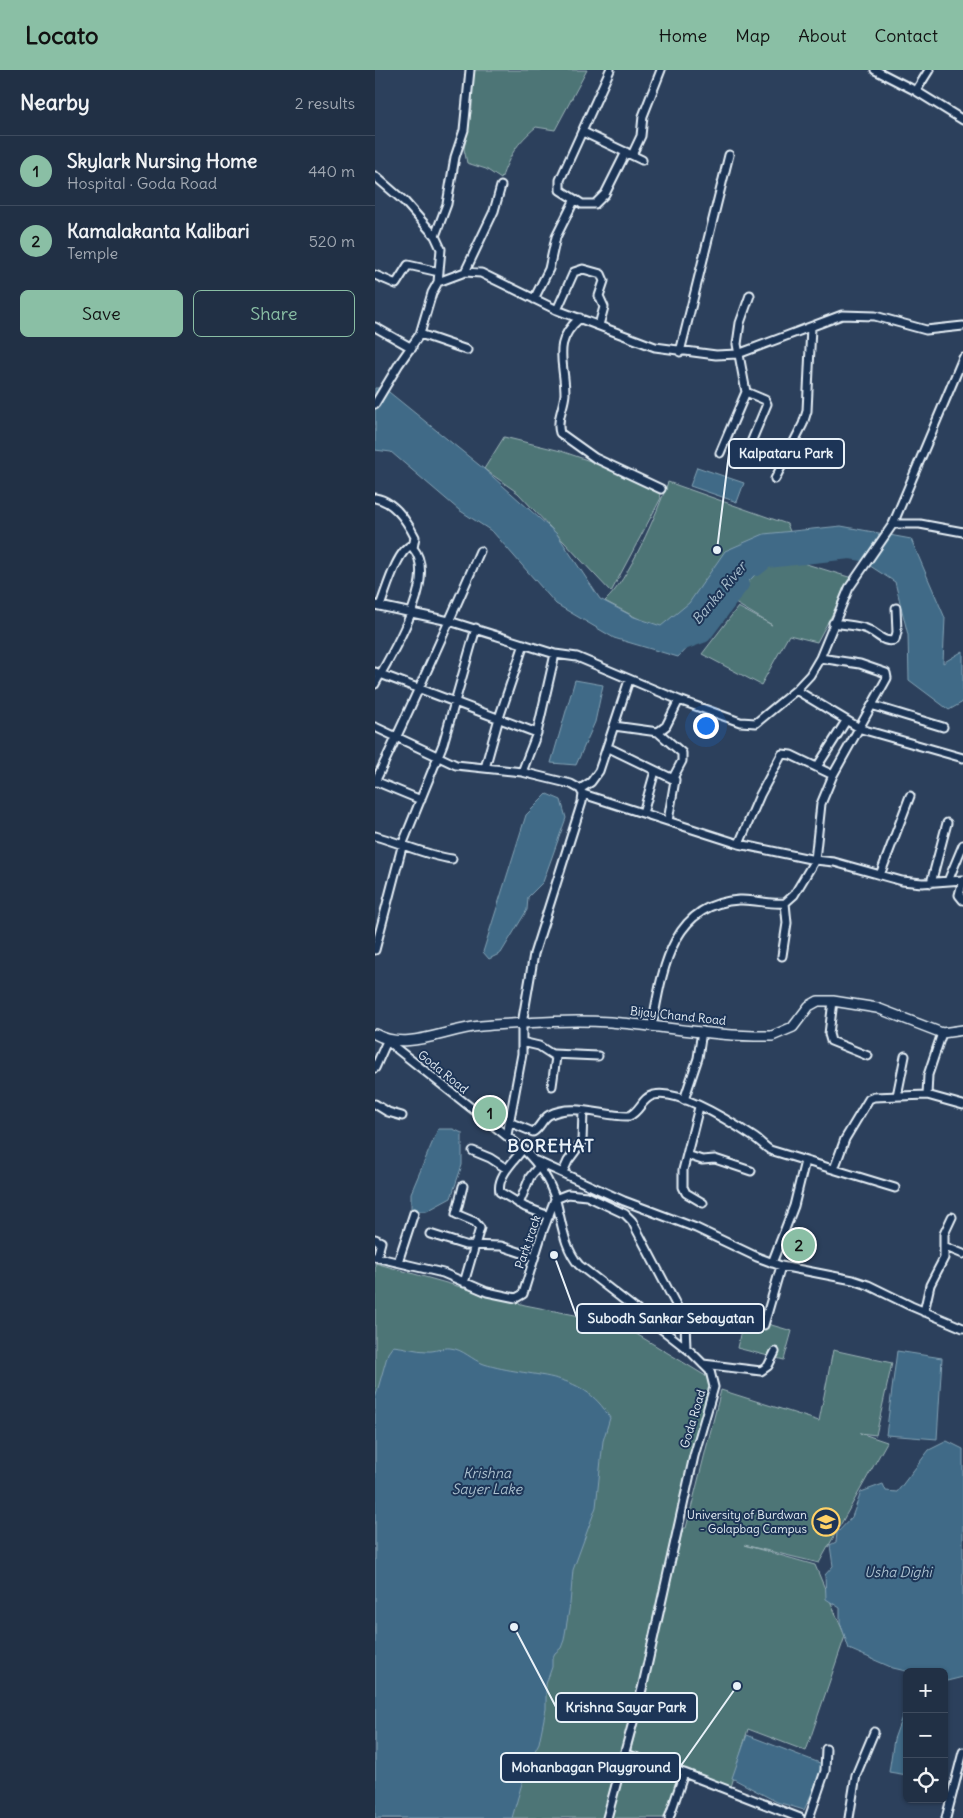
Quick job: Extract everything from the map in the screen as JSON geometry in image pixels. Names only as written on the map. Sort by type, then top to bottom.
[{"type":"main road","name":"Bijay Chand Road","points":[[387,1041],[415,1041],[461,1028],[575,1020],[772,1036],[793,1027],[809,1006],[818,1001],[833,1001],[889,1012],[942,1033],[963,1030]]},
{"type":"main road","points":[[375,1034],[387,1041]]},
{"type":"street","points":[[435,236],[447,204],[455,156],[464,130],[470,70]]},
{"type":"street","points":[[610,70],[558,183],[560,190],[574,201],[589,206],[600,201],[641,136],[643,116],[661,70]]},
{"type":"street","points":[[875,70],[888,73],[963,120]]},
{"type":"street","points":[[916,91],[929,70]]},
{"type":"street","points":[[583,132],[642,160]]},
{"type":"street","points":[[680,352],[729,155]]},
{"type":"street","points":[[375,176],[405,202],[435,236],[441,249],[438,282],[432,293],[420,334],[375,404]]},
{"type":"street","points":[[465,272],[494,211],[501,186]]},
{"type":"street","points":[[534,299],[549,269],[556,236],[574,201]]},
{"type":"street","points":[[376,277],[396,284],[409,266],[439,272]]},
{"type":"street","points":[[557,310],[574,272],[583,269],[601,274],[604,281],[599,296],[604,308],[599,325]]},
{"type":"street","points":[[438,282],[465,272],[481,273],[557,310],[655,347],[680,352],[716,355],[738,354],[842,315],[875,316],[926,330],[963,326]]},
{"type":"street","points":[[720,453],[746,392],[738,354],[737,334],[750,295]]},
{"type":"street","points":[[579,318],[564,337],[561,352],[565,396],[559,423],[560,433],[595,458],[661,489]]},
{"type":"street","points":[[375,327],[412,348]]},
{"type":"street","points":[[775,479],[803,424],[807,411],[811,327]]},
{"type":"street","points":[[420,334],[467,350]]},
{"type":"street","points":[[412,546],[408,547],[401,555],[378,605],[475,628],[555,654],[577,657],[679,700],[748,724],[763,719],[796,690],[810,675],[820,658],[841,604],[892,527],[963,358]]},
{"type":"street","points":[[746,392],[765,400],[767,404],[749,447]]},
{"type":"street","points":[[375,498],[401,513],[415,537],[412,546],[419,560],[413,613],[378,673],[375,684]]},
{"type":"street","points":[[892,527],[920,524],[963,532]]},
{"type":"street","points":[[421,800],[375,781],[398,738],[418,688],[480,551]]},
{"type":"street","points":[[833,623],[868,630],[881,639],[891,641],[895,640],[897,632],[896,608]]},
{"type":"street","points":[[375,950],[377,933],[403,843],[439,756],[456,702],[475,628]]},
{"type":"street","points":[[485,768],[499,718],[524,644]]},
{"type":"street","points":[[522,772],[537,733],[555,654]]},
{"type":"street","points":[[652,1026],[663,968],[669,950],[700,913],[709,907],[740,900],[785,903],[794,895],[815,860],[817,823],[821,804],[833,775],[886,684],[886,673],[860,664],[820,658]]},
{"type":"street","points":[[378,673],[537,733]]},
{"type":"street","points":[[581,792],[599,771],[629,680]]},
{"type":"street","points":[[796,690],[861,729],[963,758]]},
{"type":"street","points":[[658,732],[666,726],[679,700]]},
{"type":"street","points":[[874,706],[943,726]]},
{"type":"street","points":[[817,767],[846,721]]},
{"type":"street","points":[[613,726],[658,732],[682,753],[682,761],[673,778]]},
{"type":"street","points":[[375,727],[456,765],[522,772],[571,784],[581,792],[739,844],[815,860],[834,862],[902,882],[963,880],[959,895],[963,900]]},
{"type":"street","points":[[607,748],[673,778],[676,783],[668,821]]},
{"type":"street","points":[[739,844],[759,795],[782,754],[791,755],[833,775]]},
{"type":"street","points":[[643,813],[655,771]]},
{"type":"street","points":[[507,1136],[522,1042],[521,1024],[535,954],[583,802],[581,792]]},
{"type":"street","points":[[880,875],[910,796]]},
{"type":"street","points":[[931,882],[947,823]]},
{"type":"street","points":[[375,836],[403,843],[429,855],[452,859]]},
{"type":"street","points":[[948,881],[963,846]]},
{"type":"street","points":[[782,956],[787,923],[785,903]]},
{"type":"street","points":[[833,1001],[829,1034],[831,1041],[867,1056]]},
{"type":"street","points":[[684,1100],[698,1058],[702,1031]]},
{"type":"street","points":[[927,1095],[928,1075],[942,1033]]},
{"type":"street","points":[[375,1068],[387,1041]]},
{"type":"street","name":"Goda Road","points":[[387,1041],[523,1148],[537,1163],[555,1199],[572,1257],[686,1348],[710,1370],[714,1387],[694,1456],[642,1689],[607,1818]]},
{"type":"street","points":[[522,1042],[539,1046],[553,1054],[598,1056]]},
{"type":"street","points":[[552,1086],[557,1061],[553,1054]]},
{"type":"street","points":[[897,1096],[905,1056]]},
{"type":"street","points":[[509,1122],[533,1132],[551,1114],[583,1111],[629,1116],[644,1100],[655,1094],[684,1100],[699,1107],[748,1133],[770,1150],[895,1188]]},
{"type":"street","points":[[835,1169],[845,1139],[865,1104],[874,1097],[927,1095],[963,1105]]},
{"type":"street","points":[[375,1104],[388,1112],[402,1116]]},
{"type":"street","points":[[699,1107],[683,1170],[683,1187],[691,1197],[703,1202]]},
{"type":"street","points":[[563,1172],[568,1161],[582,1142],[583,1111]]},
{"type":"street","points":[[523,1148],[507,1169],[499,1189],[503,1195],[519,1204],[549,1216]]},
{"type":"street","points":[[473,1151],[490,1158],[507,1169]]},
{"type":"street","points":[[687,1156],[703,1160],[715,1159],[751,1171]]},
{"type":"street","points":[[772,1263],[794,1206],[805,1161]]},
{"type":"street","points":[[519,1204],[537,1163],[563,1172],[624,1202],[696,1228],[772,1263],[853,1280],[963,1328]]},
{"type":"street","points":[[375,1239],[381,1242],[376,1257],[443,1273],[464,1282],[480,1231],[479,1225],[456,1214],[463,1186]]},
{"type":"street","points":[[555,1199],[568,1194],[587,1196],[619,1211],[632,1220],[682,1316],[685,1324],[686,1348]]},
{"type":"street","name":"Park track","points":[[464,1282],[487,1292],[516,1298],[523,1294],[555,1199]]},
{"type":"street","points":[[398,1262],[414,1213]]},
{"type":"street","points":[[924,1312],[930,1285],[941,1266],[945,1247],[945,1234],[951,1217]]},
{"type":"street","points":[[430,1234],[465,1245],[501,1246],[534,1257]]},
{"type":"street","points":[[945,1247],[963,1254]]},
{"type":"street","points":[[764,1325],[781,1266]]},
{"type":"street","points":[[703,1364],[761,1370],[769,1366],[775,1352]]},
{"type":"street","points":[[849,1818],[856,1775],[874,1732]]},
{"type":"street","points":[[809,1818],[825,1770],[826,1749]]},
{"type":"street","points":[[945,1818],[959,1780],[963,1752]]},
{"type":"street","points":[[625,1754],[684,1773],[788,1816],[800,1818]]},
{"type":"street","points":[[669,1818],[684,1773]]},
{"type":"green space","points":[[473,70],[587,70],[555,130],[536,127],[529,133],[514,150],[501,179],[486,169],[467,163],[464,149],[472,107]]},
{"type":"green space","points":[[504,437],[561,451],[657,484],[661,498],[611,592],[518,493],[484,469]]},
{"type":"green space","points":[[668,482],[787,524],[803,563],[852,578],[817,642],[789,635],[761,685],[702,654],[738,607],[772,625],[720,594],[671,630],[650,625],[605,601],[614,591],[632,563],[657,511]]},
{"type":"green space","points":[[375,1263],[525,1305],[620,1324],[714,1381],[607,1818],[375,1818]]},
{"type":"green space","points":[[744,1317],[792,1331],[784,1360],[737,1348]]},
{"type":"green space","points":[[833,1350],[892,1363],[876,1435],[860,1433],[887,1442],[819,1563],[744,1545],[815,1565],[845,1636],[806,1751],[748,1729],[731,1787],[686,1771],[672,1818],[608,1818],[626,1751],[664,1763],[631,1750],[683,1528],[686,1528],[721,1390],[819,1421]]},
{"type":"water","points":[[375,388],[384,388],[484,469],[557,534],[600,599],[634,617],[661,626],[689,603],[725,551],[764,534],[841,526],[911,539],[945,618],[943,663],[963,651],[963,702],[949,710],[909,680],[908,635],[895,582],[850,553],[767,562],[678,657],[614,638],[556,604],[493,532],[459,510],[391,452],[375,450]]},
{"type":"water","points":[[697,467],[744,483],[737,502],[690,486]]},
{"type":"water","points":[[575,680],[603,685],[595,722],[576,765],[551,763]]},
{"type":"water","points":[[547,794],[561,800],[566,818],[543,882],[528,897],[527,910],[501,953],[489,959],[483,952],[526,815]]},
{"type":"water","points":[[438,1129],[453,1129],[462,1133],[462,1165],[451,1198],[427,1211],[411,1211],[411,1193]]},
{"type":"water","name":"Krishna Sayer Lake","points":[[393,1346],[423,1351],[455,1349],[484,1364],[570,1383],[585,1391],[598,1402],[610,1418],[603,1441],[596,1507],[573,1570],[564,1640],[561,1648],[552,1659],[552,1667],[546,1684],[546,1709],[539,1743],[527,1766],[512,1818],[375,1818],[375,1399],[388,1353]]},
{"type":"water","points":[[897,1351],[942,1358],[937,1439],[886,1435]]},
{"type":"water","name":"Usha Dighi","points":[[947,1441],[963,1449],[963,1677],[948,1681],[948,1668],[903,1668],[903,1670],[849,1649],[840,1622],[840,1608],[826,1599],[825,1575],[833,1566],[830,1545],[836,1542],[837,1533],[852,1517],[861,1492],[883,1484],[886,1491],[897,1492],[929,1450]]},
{"type":"water","points":[[903,1714],[903,1774],[889,1772],[894,1739]]},
{"type":"water","points":[[747,1735],[825,1765],[804,1810],[777,1802],[732,1778]]},
{"type":"waterway","name":"Banka River","points":[[757,570],[767,562],[850,553],[863,555]]},
{"type":"waterway","name":"Banka River","points":[[678,646],[705,636],[743,585]]},
{"type":"place","name":"Kalpataru Park","points":[[717,550]]},
{"type":"place","name":"Skylark Nursing Home","points":[[490,1113]]},
{"type":"place","name":"Kamalakanta Kalibari","points":[[799,1245]]},
{"type":"place","name":"Subodh Sankar Sebayatan","points":[[554,1255]]},
{"type":"place","name":"University of Burdwan - Golapbag Campus","points":[[826,1522]]},
{"type":"place","name":"Krishna Sayar Park","points":[[514,1627]]},
{"type":"place","name":"Mohanbagan Playground","points":[[737,1686]]},
{"type":"district","name":"BOREHAT","points":[[551,1146]]}]
